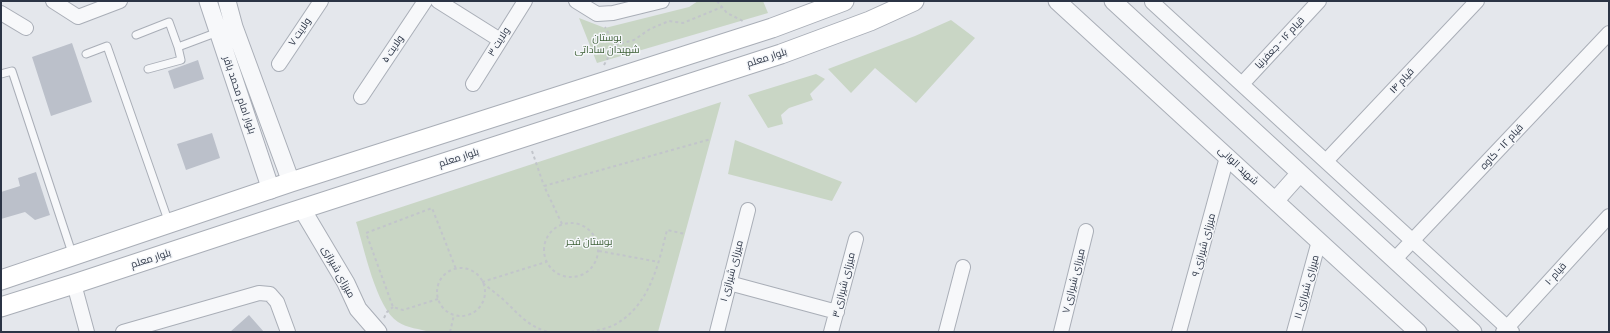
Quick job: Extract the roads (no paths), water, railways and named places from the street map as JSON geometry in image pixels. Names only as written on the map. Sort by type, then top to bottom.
[{"type":"main road","points":[[1,280],[291,182],[762,31],[844,1]]},
{"type":"main road","name":"بلوار معلم","points":[[1,307],[817,42],[914,1]]},
{"type":"main road","points":[[291,182],[302,209]]},
{"type":"main road","points":[[271,190],[280,216]]},
{"type":"street","points":[[53,1],[78,17],[120,1]]},
{"type":"street","name":"بلوار امام محمد باقر","points":[[208,1],[271,190]]},
{"type":"street","name":"بلوار امام محمد باقر","points":[[226,1],[234,27],[291,182]]},
{"type":"street","name":"ولایت ۷","points":[[279,64],[321,1]]},
{"type":"street","name":"ولایت ۵","points":[[361,97],[425,1]]},
{"type":"street","points":[[438,1],[500,40]]},
{"type":"street","name":"ولایت ۳","points":[[473,84],[525,1]]},
{"type":"street","points":[[576,1],[597,14],[613,13],[662,1]]},
{"type":"street","name":"شهید الوانی","points":[[1057,1],[1319,241],[1413,330]]},
{"type":"street","points":[[1113,1],[1473,332]]},
{"type":"street","name":"قیام ۱۶ - جعفرنیا","points":[[1242,84],[1319,1]]},
{"type":"street","name":"قیام ۱۴","points":[[1326,162],[1477,1]]},
{"type":"street","points":[[1153,2],[1413,241],[1508,331]]},
{"type":"street","points":[[1,13],[26,28]]},
{"type":"street","name":"قیام ۱۲ - کاوه","points":[[1394,260],[1609,33]]},
{"type":"street","name":"میرزای شیرازی ۹","points":[[1179,332],[1227,157]]},
{"type":"street","points":[[1275,201],[1300,173]]},
{"type":"street","name":"میرزای شیرازی","points":[[302,209],[346,283],[358,310],[378,332]]},
{"type":"street","name":"میرزای شیرازی ۱","points":[[717,332],[748,210]]},
{"type":"street","name":"قیام ۱۰","points":[[1508,331],[1609,216]]},
{"type":"street","name":"میرزای شیرازی ۷","points":[[1061,332],[1086,231]]},
{"type":"street","name":"میرزای شیرازی ۳","points":[[832,332],[856,239]]},
{"type":"street","name":"میرزای شیرازی ۱۱","points":[[1294,332],[1319,241]]},
{"type":"street","points":[[946,332],[963,267]]},
{"type":"street","points":[[730,283],[837,312]]},
{"type":"street","points":[[74,284],[88,332]]},
{"type":"street","points":[[123,332],[259,293],[270,294],[277,302],[288,332]]},
{"type":"lane","points":[[136,35],[169,22],[178,47],[181,60],[148,69]]},
{"type":"lane","points":[[178,47],[218,32]]},
{"type":"lane","points":[[86,54],[107,46],[169,224]]},
{"type":"lane","points":[[1,74],[12,71],[73,256]]},
{"type":"park label","name":"بوستان شهیدان ساداتی","points":[[607,44]]},
{"type":"park label","name":"بوستان فجر","points":[[589,242]]}]
